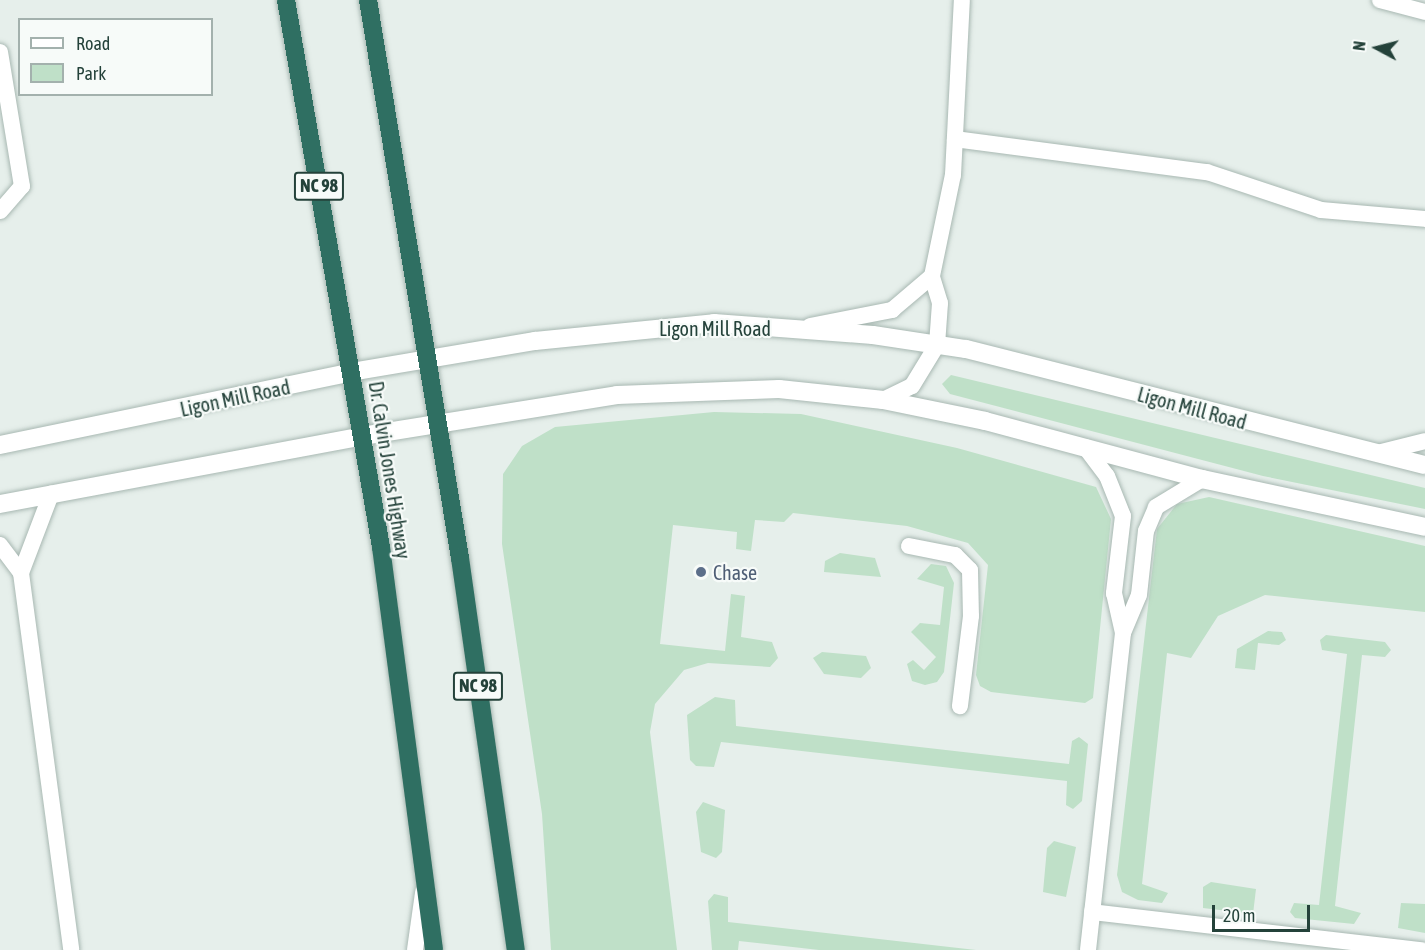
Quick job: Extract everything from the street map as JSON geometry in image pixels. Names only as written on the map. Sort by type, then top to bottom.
[{"type":"highway","name":"Dr. Calvin Jones Highway","points":[[286,0],[362,436],[434,950]]},
{"type":"highway","name":"NC 98","points":[[368,0],[436,422],[516,950]]},
{"type":"main road","name":"Ligon Mill Road","points":[[0,445],[351,372],[645,328],[714,323],[792,328],[937,345],[1425,465]]},
{"type":"main road","points":[[0,504],[436,422],[617,395],[699,390],[779,389],[883,399],[1085,447],[1202,479],[1425,527]]},
{"type":"lane","points":[[883,399],[912,386],[937,345],[940,303],[932,276],[955,139],[962,0]]},
{"type":"lane","points":[[1380,0],[1425,12]]},
{"type":"lane","points":[[0,52],[22,186],[0,211]]},
{"type":"lane","points":[[955,139],[1207,172],[1321,210],[1425,219]]},
{"type":"lane","points":[[792,328],[892,310],[932,276]]},
{"type":"lane","points":[[1373,454],[1425,441]]},
{"type":"lane","points":[[1085,447],[1107,476],[1123,516],[1114,593],[1123,633]]},
{"type":"lane","points":[[1088,950],[1123,633],[1138,596],[1150,518],[1174,492],[1202,479]]},
{"type":"lane","points":[[51,494],[21,573],[71,950]]},
{"type":"lane","points":[[0,545],[21,573]]},
{"type":"lane","points":[[909,546],[955,555],[970,570],[971,616],[960,706]]},
{"type":"lane","points":[[415,950],[425,880]]},
{"type":"lane","points":[[1092,912],[1422,950]]},
{"type":"green space","points":[[951,375],[1425,488],[1425,509],[1263,476],[950,394],[942,384]]},
{"type":"green space","points":[[714,412],[801,414],[957,448],[1096,487],[1111,519],[1093,698],[1085,703],[991,692],[980,686],[976,675],[988,565],[968,543],[907,526],[793,513],[784,522],[755,520],[751,551],[736,549],[737,532],[673,525],[660,644],[725,651],[731,594],[745,596],[741,637],[772,642],[778,658],[770,667],[708,663],[684,670],[655,704],[650,732],[677,950],[551,950],[542,814],[502,544],[503,474],[522,446],[555,427]]},
{"type":"green space","points":[[1209,497],[1425,546],[1425,612],[1265,595],[1218,616],[1191,658],[1167,653],[1142,884],[1168,893],[1162,903],[1138,900],[1122,892],[1117,875],[1157,529],[1177,504]]},
{"type":"green space","points":[[840,553],[875,558],[881,577],[824,572],[825,561]]},
{"type":"green space","points":[[931,564],[946,566],[954,583],[944,672],[937,682],[925,685],[912,681],[907,664],[913,660],[924,670],[936,657],[911,632],[920,623],[940,625],[944,587],[917,579]]},
{"type":"green space","points":[[1268,631],[1282,632],[1286,640],[1279,645],[1258,643],[1255,670],[1235,668],[1237,649]]},
{"type":"green space","points":[[1326,635],[1385,642],[1391,650],[1385,657],[1362,655],[1335,906],[1361,913],[1354,924],[1295,918],[1290,912],[1294,903],[1319,905],[1347,654],[1322,650],[1320,640]]},
{"type":"green space","points":[[822,652],[866,656],[871,668],[861,678],[824,674],[813,658]]},
{"type":"green space","points":[[715,697],[735,700],[736,726],[1069,764],[1072,741],[1079,737],[1088,744],[1082,801],[1073,809],[1066,805],[1067,781],[721,742],[714,767],[696,766],[690,760],[687,715]]},
{"type":"green space","points":[[703,802],[725,810],[722,852],[716,858],[701,852],[696,812]]},
{"type":"green space","points":[[1054,841],[1076,847],[1066,897],[1043,892],[1047,848]]},
{"type":"green space","points":[[1211,882],[1256,889],[1253,914],[1203,908],[1203,887]]},
{"type":"green space","points":[[714,894],[728,897],[728,922],[976,950],[819,950],[739,941],[738,950],[712,950],[708,901]]},
{"type":"green space","points":[[1401,903],[1425,904],[1425,933],[1398,928]]},
{"type":"place","name":"Chase","points":[[701,572]]}]
